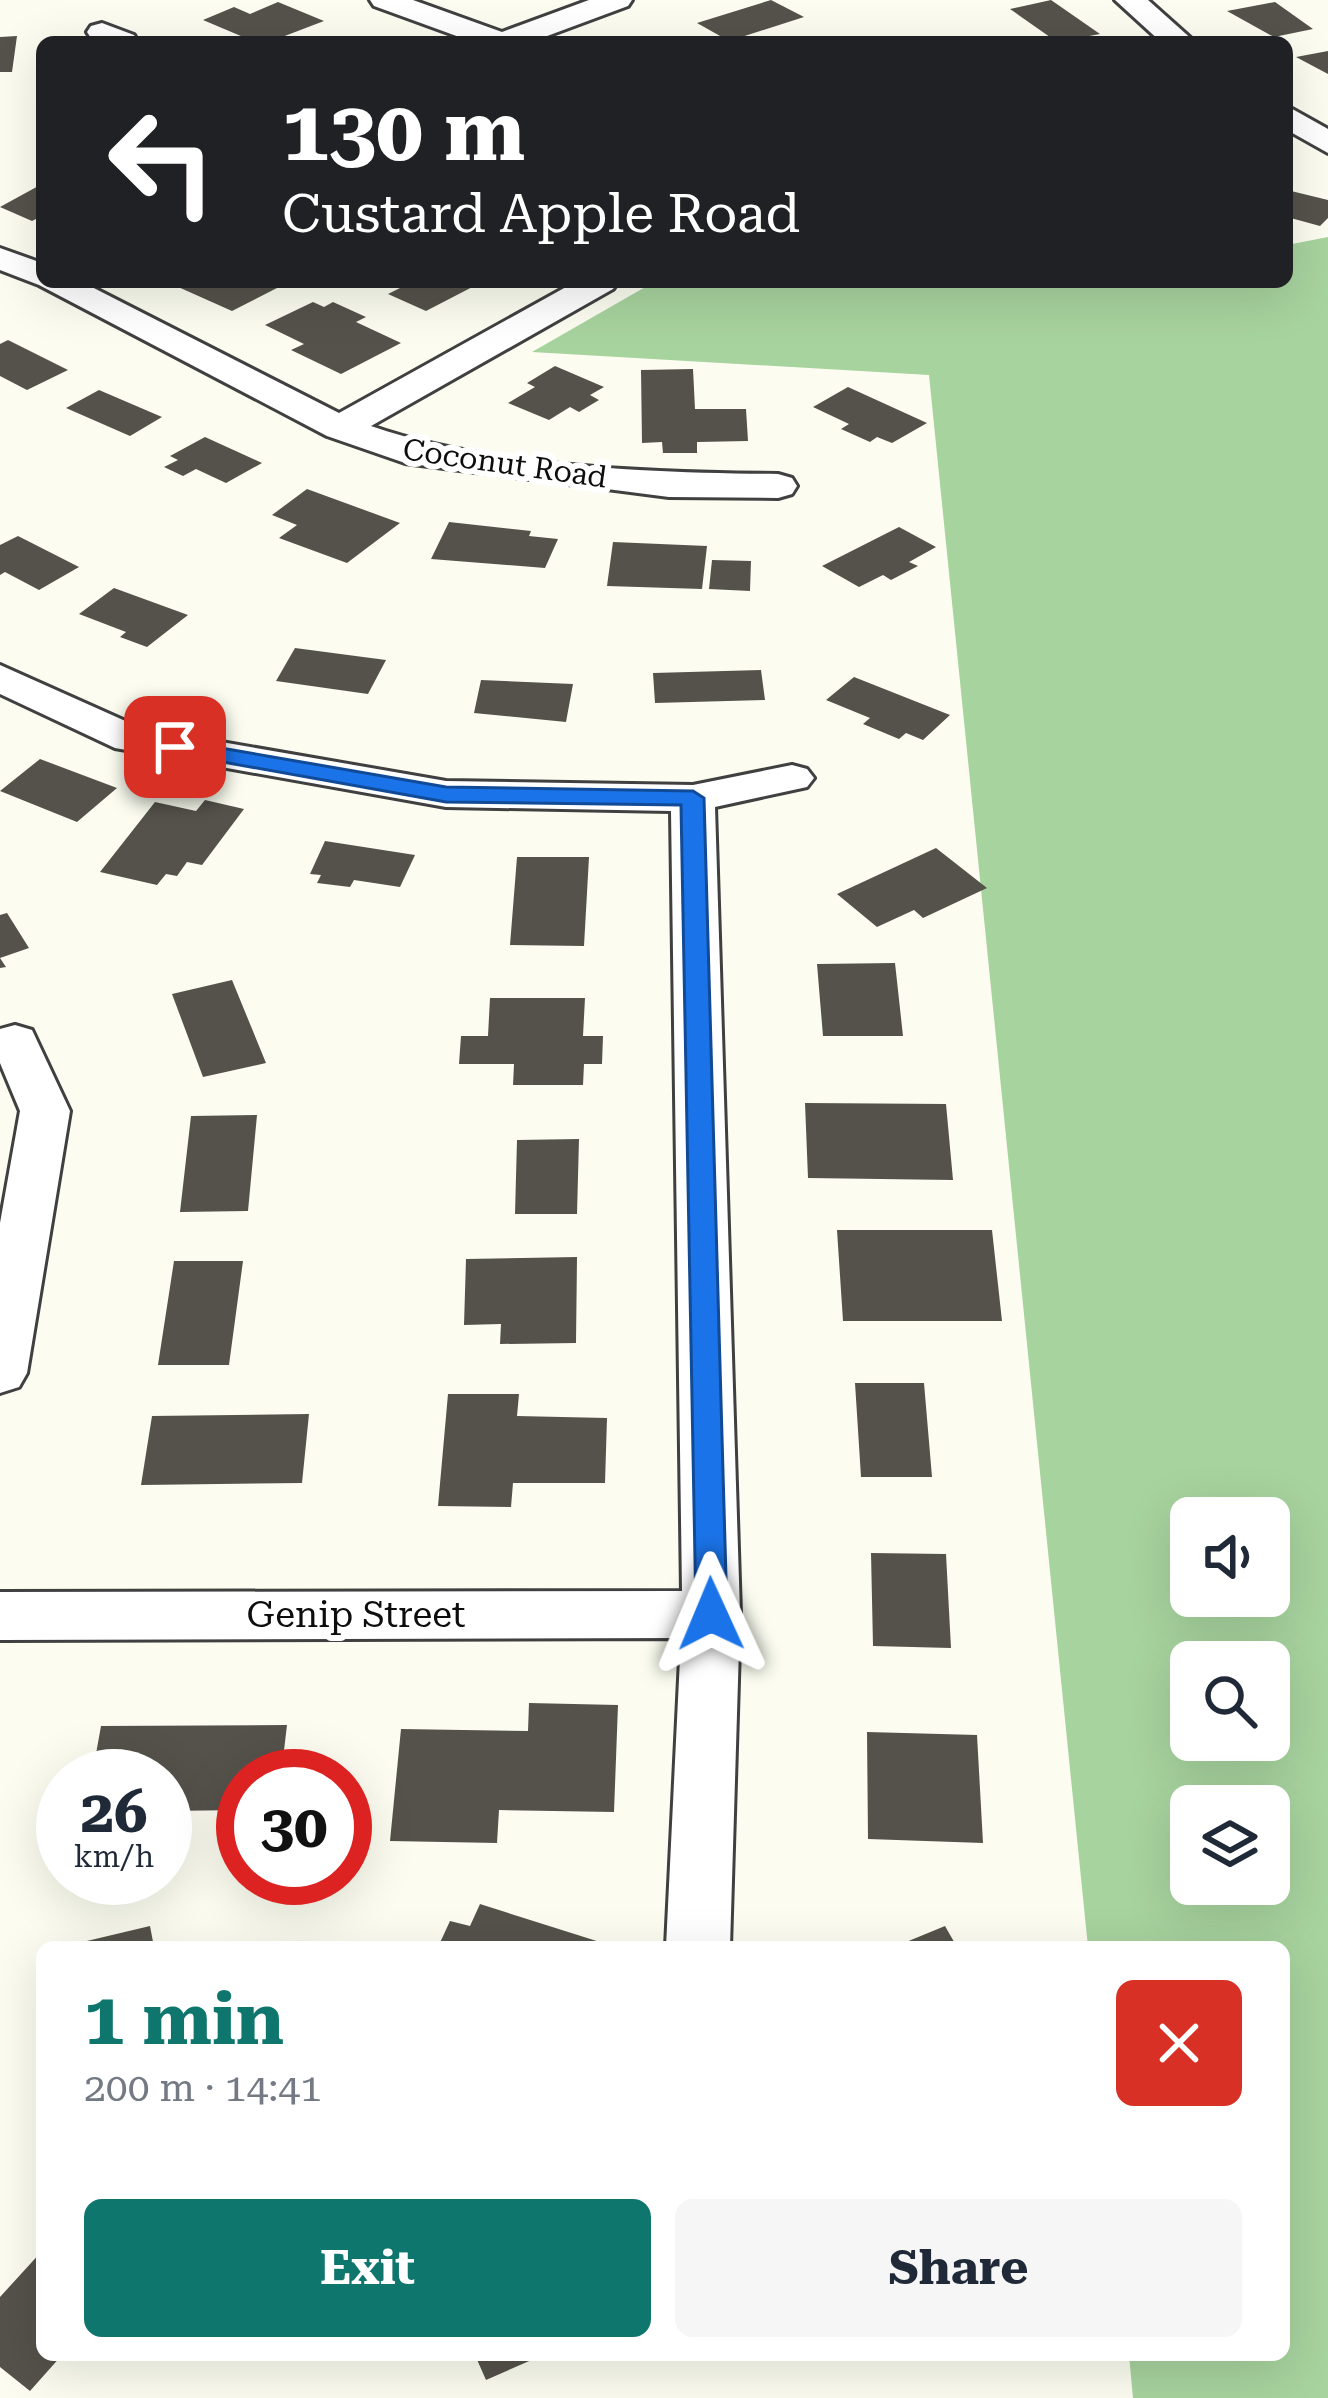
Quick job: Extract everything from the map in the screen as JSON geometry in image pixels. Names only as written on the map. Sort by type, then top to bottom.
[{"type":"street","points":[[385,0],[485,36]]},
{"type":"street","points":[[518,36],[617,0]]},
{"type":"street","points":[[1130,0],[1173,36]]},
{"type":"street","points":[[1293,120],[1328,142]]},
{"type":"street","name":"Coconut Road","points":[[0,258],[36,272]]},
{"type":"street","name":"Coconut Road","points":[[69,288],[340,428],[418,455],[669,485],[778,486]]},
{"type":"street","points":[[340,428],[590,288]]},
{"type":"street","points":[[0,678],[130,739],[446,794],[693,798],[792,778]]},
{"type":"street","points":[[693,798],[711,1614],[698,1941]]},
{"type":"street","points":[[0,1372],[45,1111],[16,1041]]},
{"type":"street","name":"Genip Street","points":[[0,1616],[711,1614]]},
{"type":"green space","points":[[1328,237],[1328,2398],[1133,2398],[1130,2361],[1290,2361],[1290,1941],[1087,1941],[929,375],[532,352],[644,288],[1293,288],[1293,244]]},
{"type":"building","points":[[771,0],[804,17],[745,36],[720,36],[697,23]]},
{"type":"building","points":[[1051,0],[1100,34],[1048,36],[1010,9]]},
{"type":"building","points":[[278,2],[324,21],[285,36],[241,36],[203,20],[234,7],[250,14]]},
{"type":"building","points":[[1275,2],[1313,29],[1272,36],[1227,11]]},
{"type":"building","points":[[17,36],[12,72],[0,72],[0,37]]},
{"type":"building","points":[[1328,51],[1328,74],[1296,57]]},
{"type":"building","points":[[36,187],[36,219],[0,207]]},
{"type":"building","points":[[1293,191],[1328,200],[1328,218],[1320,226],[1293,219]]},
{"type":"building","points":[[180,288],[277,288],[232,311]]},
{"type":"building","points":[[400,288],[470,288],[426,311],[388,294]]},
{"type":"building","points":[[313,302],[324,307],[333,302],[366,317],[356,322],[401,343],[341,374],[291,350],[304,344],[265,325]]},
{"type":"building","points":[[8,340],[68,370],[27,390],[0,376],[0,344]]},
{"type":"building","points":[[555,366],[604,387],[590,395],[599,400],[579,412],[570,407],[549,420],[508,403],[535,387],[527,383]]},
{"type":"building","points":[[693,369],[695,409],[746,409],[748,441],[697,442],[697,453],[663,453],[662,442],[642,443],[641,370]]},
{"type":"building","points":[[848,387],[927,423],[892,443],[877,437],[870,442],[841,429],[849,424],[813,407]]},
{"type":"building","points":[[99,390],[162,417],[130,436],[66,408]]},
{"type":"building","points":[[205,437],[262,463],[226,483],[196,469],[183,476],[164,467],[178,460],[170,456]]},
{"type":"building","points":[[307,489],[400,523],[347,563],[279,538],[297,525],[272,515]]},
{"type":"building","points":[[449,522],[531,531],[529,536],[558,539],[545,568],[431,559]]},
{"type":"building","points":[[899,527],[936,547],[909,562],[918,566],[891,580],[883,575],[859,587],[822,566]]},
{"type":"building","points":[[18,536],[79,567],[39,590],[5,572],[0,575],[0,545]]},
{"type":"building","points":[[613,542],[707,546],[702,589],[607,586]]},
{"type":"building","points":[[712,560],[751,561],[750,591],[709,589]]},
{"type":"building","points":[[114,588],[188,615],[147,647],[120,637],[126,632],[79,614]]},
{"type":"building","points":[[295,648],[386,660],[368,694],[276,681]]},
{"type":"building","points":[[761,670],[765,700],[655,703],[653,673]]},
{"type":"building","points":[[854,677],[950,715],[923,740],[906,733],[899,739],[863,724],[870,718],[826,700]]},
{"type":"building","points":[[481,680],[573,684],[566,722],[474,713]]},
{"type":"building","points":[[40,759],[117,788],[77,822],[0,791]]},
{"type":"building","points":[[205,800],[244,809],[202,865],[187,862],[177,876],[166,874],[157,885],[100,872],[155,802],[196,811]]},
{"type":"building","points":[[325,841],[415,855],[400,887],[354,880],[350,887],[317,883],[321,875],[310,874]]},
{"type":"building","points":[[936,848],[987,888],[923,918],[914,910],[877,927],[837,894]]},
{"type":"building","points":[[517,857],[589,857],[584,946],[510,945]]},
{"type":"building","points":[[7,913],[29,948],[0,958],[0,915]]},
{"type":"building","points":[[895,963],[903,1036],[823,1036],[817,964]]},
{"type":"building","points":[[232,980],[266,1063],[203,1077],[172,994]]},
{"type":"building","points":[[490,998],[585,998],[583,1036],[603,1036],[602,1064],[584,1064],[583,1085],[513,1085],[514,1064],[459,1064],[461,1036],[488,1036]]},
{"type":"building","points":[[805,1103],[946,1104],[953,1180],[808,1178]]},
{"type":"building","points":[[257,1115],[248,1211],[180,1212],[191,1116]]},
{"type":"building","points":[[579,1139],[577,1214],[515,1214],[517,1140]]},
{"type":"building","points":[[837,1230],[992,1230],[1002,1321],[843,1321]]},
{"type":"building","points":[[577,1257],[576,1343],[500,1344],[501,1324],[464,1325],[466,1259]]},
{"type":"building","points":[[174,1261],[243,1261],[229,1365],[158,1365]]},
{"type":"building","points":[[855,1383],[924,1383],[932,1477],[861,1477]]},
{"type":"building","points":[[448,1394],[519,1394],[517,1416],[607,1418],[605,1483],[513,1483],[511,1507],[438,1506]]},
{"type":"building","points":[[309,1414],[302,1483],[141,1485],[152,1416]]},
{"type":"building","points":[[871,1553],[946,1554],[951,1648],[873,1646]]},
{"type":"building","points":[[529,1703],[618,1705],[614,1812],[499,1810],[497,1843],[390,1841],[401,1729],[528,1731]]},
{"type":"building","points":[[287,1725],[284,1749],[216,1749],[216,1810],[192,1811],[192,1749],[97,1749],[101,1726]]},
{"type":"building","points":[[867,1732],[977,1735],[983,1843],[868,1839]]},
{"type":"building","points":[[480,1904],[597,1941],[441,1941],[450,1921],[470,1926]]},
{"type":"building","points":[[150,1926],[153,1941],[87,1941]]},
{"type":"building","points":[[945,1926],[954,1941],[909,1941]]},
{"type":"building","points":[[36,2258],[36,2361],[57,2361],[30,2391],[0,2367],[0,2297]]},
{"type":"building","points":[[478,2361],[529,2361],[486,2380]]},
{"type":"route","points":[[175,747],[446,794],[693,798],[711,1614]]}]
